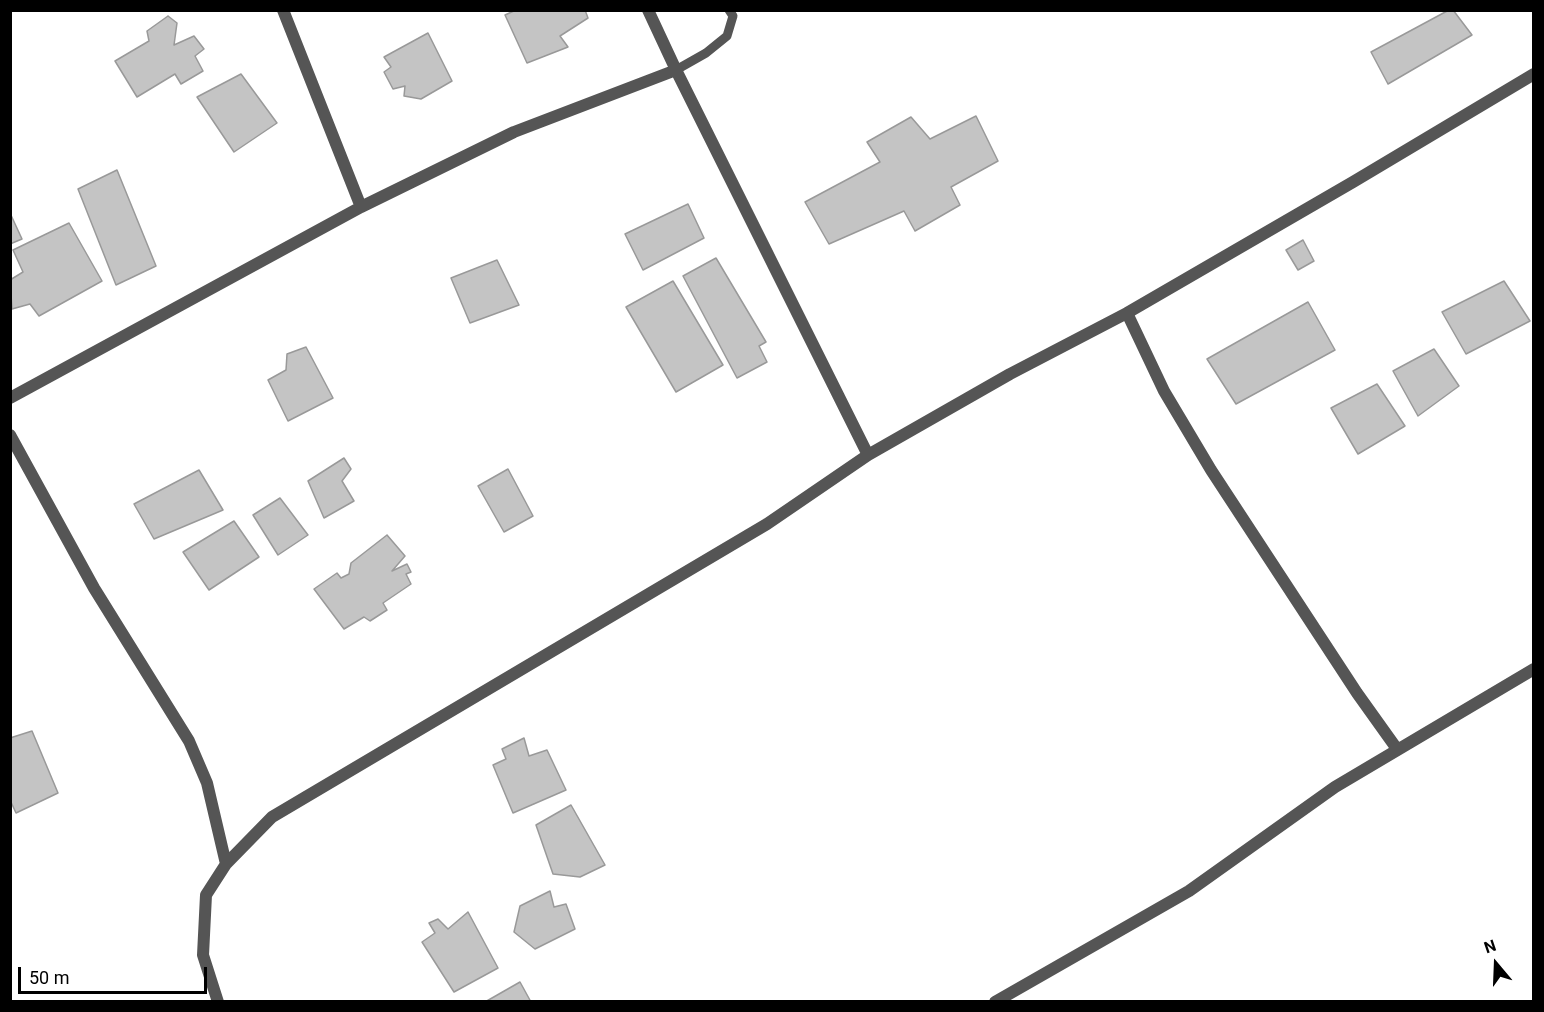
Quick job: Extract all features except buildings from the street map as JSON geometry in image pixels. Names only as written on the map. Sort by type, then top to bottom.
[{"type":"street","points":[[283,10],[361,207]]},
{"type":"street","points":[[648,10],[868,455]]},
{"type":"street","points":[[10,398],[361,207],[514,132],[676,70]]},
{"type":"street","points":[[218,1002],[203,955],[206,895],[226,864],[272,817],[767,524],[868,455],[1010,374],[1127,313],[1533,74]]},
{"type":"street","points":[[1127,313],[1164,391],[1211,470],[1357,693],[1397,749]]},
{"type":"street","points":[[10,435],[94,588],[189,741],[207,783],[226,864]]},
{"type":"street","points":[[995,1002],[1189,891],[1335,787],[1533,669]]},
{"type":"lane","points":[[676,70],[706,53],[727,36],[733,16],[729,10]]}]
